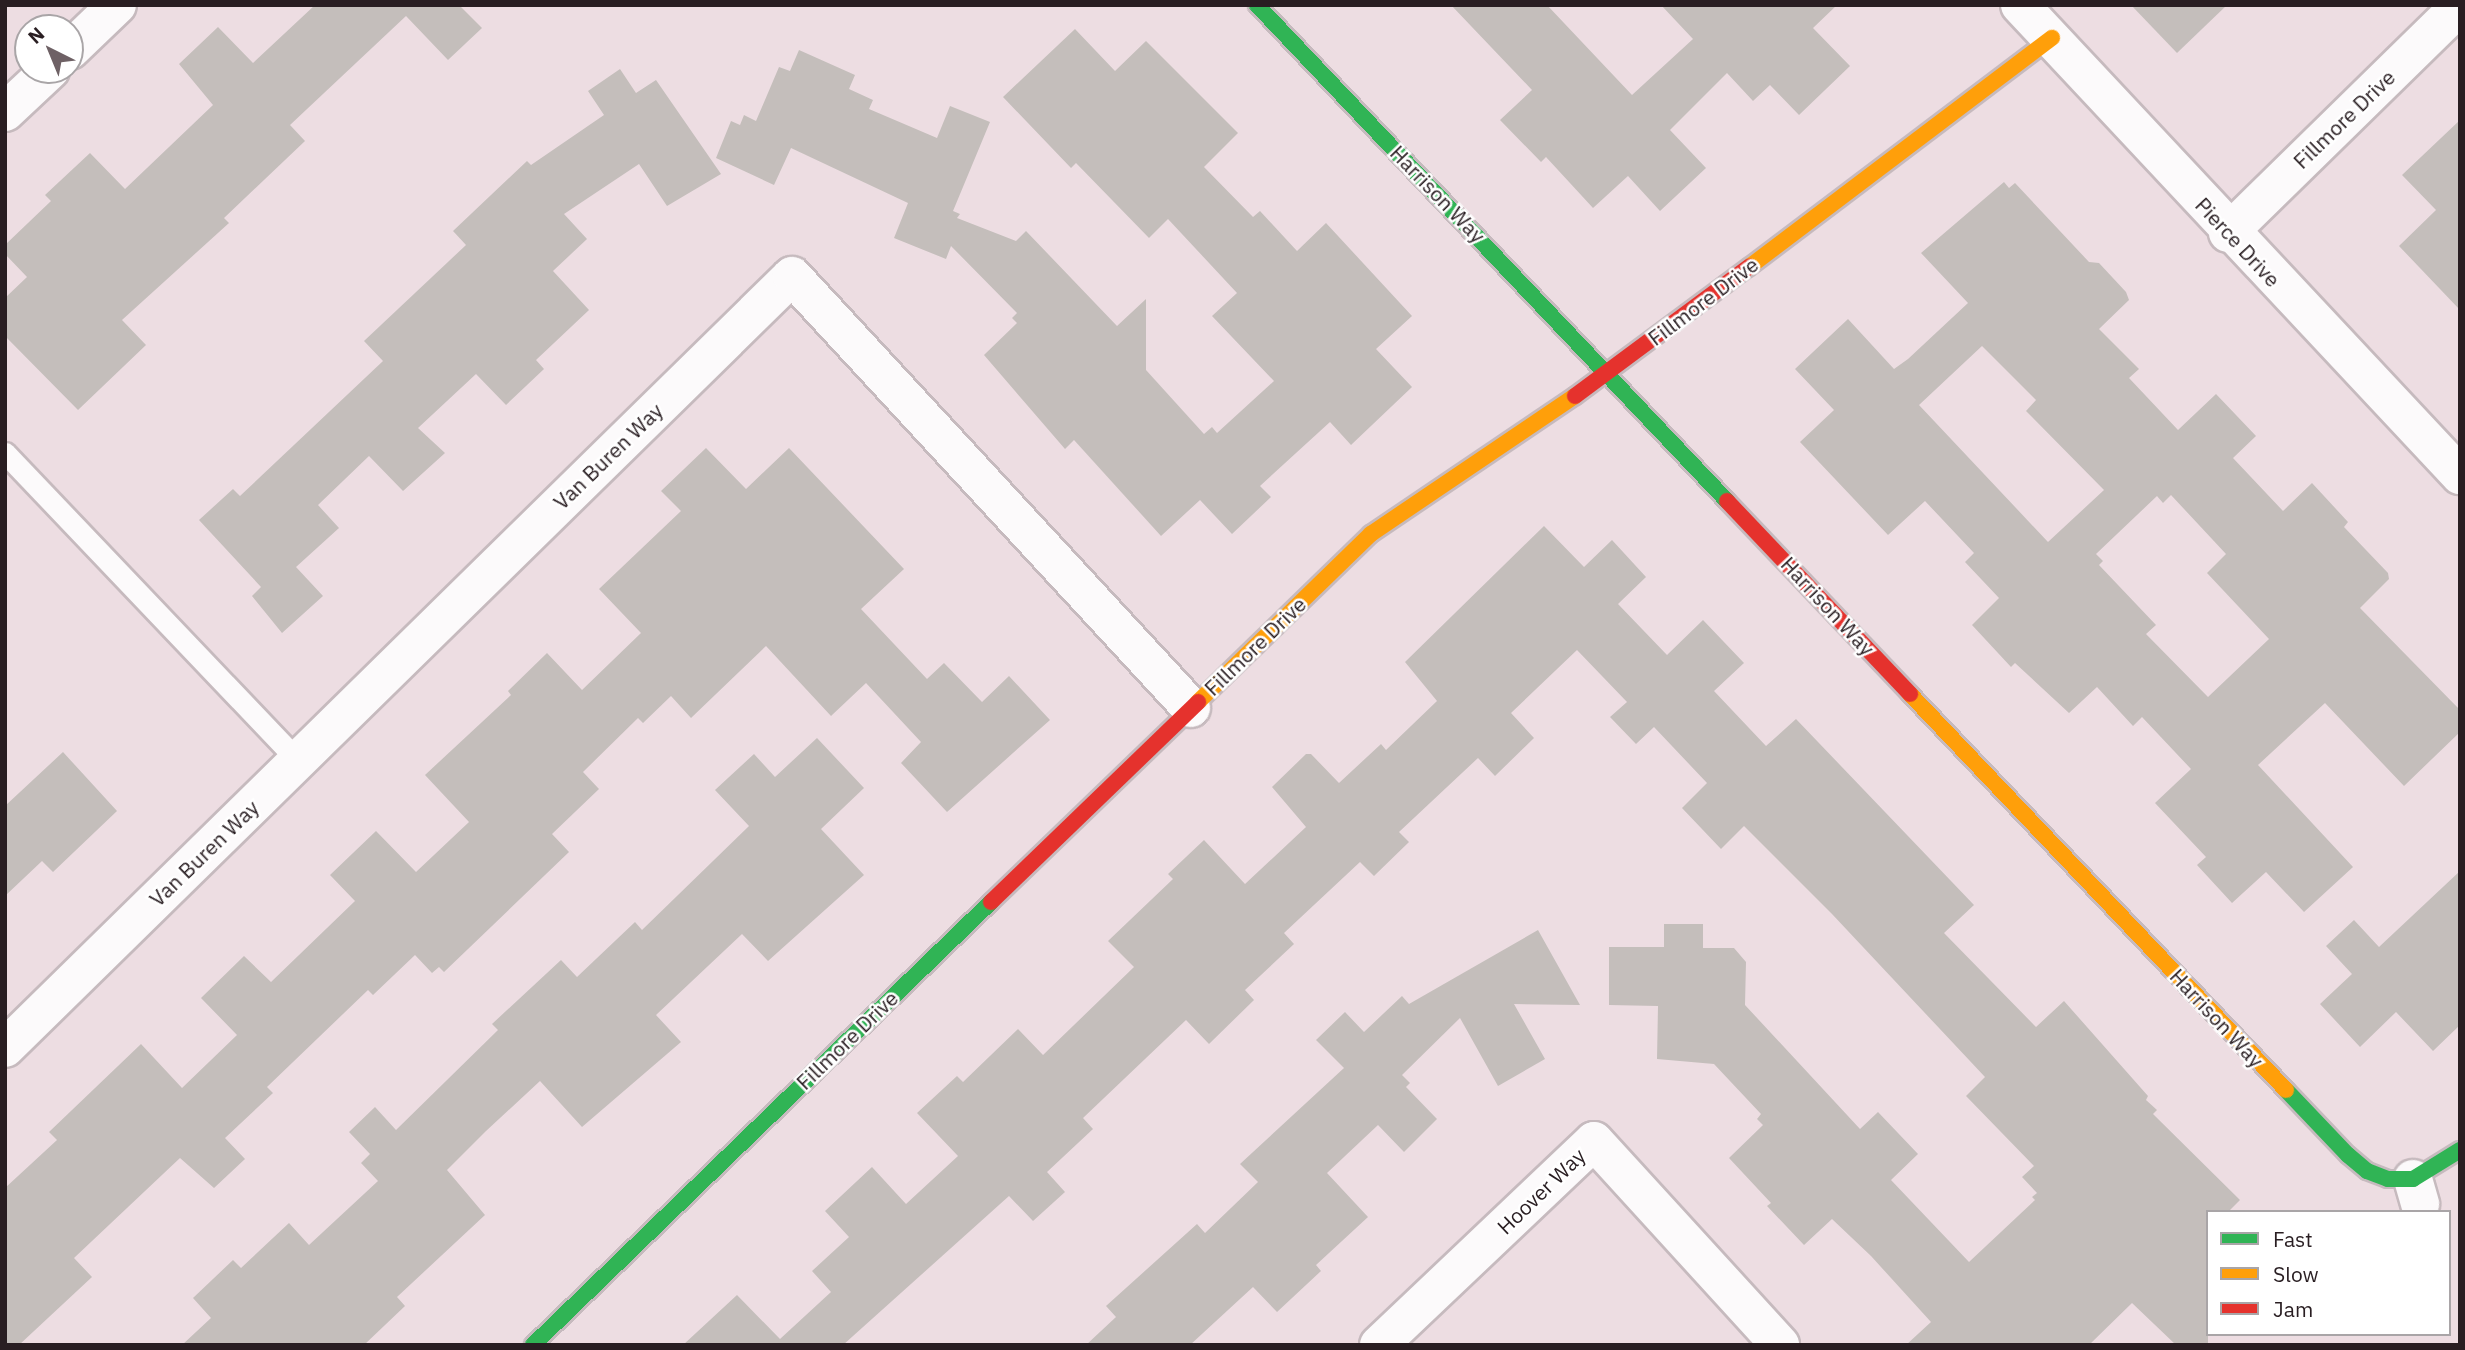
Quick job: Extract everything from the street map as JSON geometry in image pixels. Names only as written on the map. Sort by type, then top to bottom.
[{"type":"street","points":[[84,37],[117,5]]},
{"type":"street","name":"Harrison Way","points":[[1257,5],[2348,1155],[2377,1175],[2417,1191],[2460,1150]]},
{"type":"street","name":"Pierce Drive","points":[[2020,5],[2228,233],[2460,475]]},
{"type":"street","name":"Fillmore Drive","points":[[2228,233],[2460,6]]},
{"type":"street","name":"Fillmore Drive","points":[[533,1345],[1371,534],[1608,373],[2052,38]]},
{"type":"street","points":[[5,112],[35,84]]},
{"type":"street","name":"Van Buren Way","points":[[5,1048],[792,276],[1191,708]]},
{"type":"street","name":"Hoover Way","points":[[1379,1345],[1594,1141],[1780,1345]]},
{"type":"lane","points":[[5,453],[298,761]]},
{"type":"building","points":[[315,5],[459,5],[482,28],[448,60],[406,16],[290,125],[305,141],[224,218],[229,223],[122,320],[146,345],[78,410],[5,336],[5,298],[27,277],[5,254],[5,245],[51,201],[45,195],[90,153],[125,189],[213,105],[179,64],[218,27],[253,63]]},
{"type":"building","points":[[1451,5],[1547,5],[1632,95],[1693,39],[1661,5],[1837,5],[1813,28],[1850,66],[1799,115],[1770,85],[1753,101],[1727,73],[1670,130],[1706,168],[1660,211],[1628,176],[1593,208],[1546,157],[1541,162],[1500,120],[1532,90]]},
{"type":"building","points":[[2131,5],[2227,5],[2177,53]]},
{"type":"building","points":[[1075,29],[1115,71],[1146,41],[1238,133],[1204,167],[1253,217],[1260,211],[1297,251],[1326,223],[1412,316],[1376,349],[1412,387],[1351,445],[1330,422],[1260,486],[1271,497],[1232,534],[1200,500],[1161,536],[1074,440],[1065,449],[984,355],[1017,323],[1012,318],[1017,313],[951,246],[946,259],[894,238],[908,203],[791,148],[774,185],[716,158],[731,121],[740,125],[744,115],[756,121],[779,67],[790,71],[799,50],[855,75],[849,89],[873,100],[869,109],[937,138],[950,106],[990,122],[953,211],[960,214],[957,218],[1016,241],[1026,231],[1117,326],[1146,299],[1146,370],[1204,434],[1212,427],[1217,433],[1274,381],[1212,316],[1237,293],[1168,219],[1149,238],[1076,163],[1071,168],[1003,97]]},
{"type":"building","points":[[620,69],[636,93],[656,80],[721,174],[667,206],[639,164],[564,214],[587,239],[553,271],[589,310],[536,360],[544,369],[506,405],[476,374],[418,428],[445,453],[403,491],[369,456],[318,505],[339,528],[296,567],[323,596],[282,633],[252,596],[261,587],[199,520],[233,489],[240,496],[383,361],[364,341],[466,245],[453,231],[527,161],[531,165],[604,115],[588,91]]},
{"type":"building","points":[[2460,120],[2460,310],[2399,246],[2436,210],[2402,175]]},
{"type":"building","points":[[2004,182],[2009,188],[2015,183],[2089,262],[2099,263],[2126,292],[2129,300],[2099,329],[2139,369],[2129,378],[2178,430],[2216,394],[2256,436],[2233,458],[2283,511],[2312,483],[2348,522],[2344,527],[2388,573],[2389,579],[2360,608],[2460,710],[2460,732],[2404,786],[2325,703],[2258,765],[2353,867],[2304,912],[2266,872],[2232,903],[2197,865],[2206,857],[2155,803],[2191,769],[2142,717],[2133,726],[2097,687],[2069,713],[2015,663],[2011,667],[1972,625],[1999,598],[1965,562],[1974,553],[1925,501],[1888,535],[1800,442],[1834,410],[1795,369],[1848,319],[1894,369],[1968,303],[1921,253]],"holes":[[[1982,346],[2036,400],[2026,411],[2104,490],[2048,542],[1919,405]],[[2171,495],[2226,554],[2207,573],[2269,639],[2208,697],[2146,634],[2156,625],[2099,565],[2103,561],[2096,554],[2157,496],[2163,503]]]},
{"type":"building","points":[[706,448],[746,489],[789,448],[904,569],[861,609],[927,679],[944,663],[982,702],[1009,676],[1050,720],[947,812],[901,763],[921,742],[866,683],[831,716],[766,646],[691,718],[671,696],[643,723],[638,718],[583,772],[599,789],[552,834],[569,852],[444,972],[439,967],[432,973],[415,955],[373,995],[368,990],[267,1087],[273,1093],[225,1138],[245,1159],[214,1188],[180,1158],[74,1258],[92,1277],[19,1345],[5,1345],[5,1188],[57,1140],[49,1132],[141,1044],[182,1088],[237,1035],[201,998],[244,956],[271,982],[355,901],[330,875],[376,831],[416,872],[469,822],[425,775],[511,695],[508,691],[547,653],[582,690],[641,633],[599,589],[681,511],[661,491]]},
{"type":"building","points":[[1544,526],[1584,567],[1612,540],[1646,577],[1618,604],[1667,655],[1703,620],[1744,663],[1714,691],[1766,746],[1796,719],[1974,905],[1944,933],[2036,1027],[2064,1001],[2148,1096],[2146,1100],[2157,1110],[2153,1114],[2240,1200],[2230,1210],[2206,1210],[2208,1345],[2176,1345],[2132,1303],[2089,1345],[1906,1345],[1931,1322],[1871,1256],[1832,1219],[1804,1245],[1767,1206],[1771,1203],[1729,1158],[1763,1125],[1757,1119],[1761,1114],[1714,1064],[1657,1059],[1658,1006],[1609,1005],[1609,947],[1664,947],[1664,924],[1703,924],[1703,948],[1734,948],[1746,962],[1745,1005],[1860,1129],[1878,1112],[1918,1154],[1891,1180],[1969,1262],[2035,1200],[2032,1197],[2037,1193],[2022,1177],[2034,1166],[1966,1096],[1985,1077],[1832,914],[1744,826],[1721,849],[1682,808],[1707,783],[1654,727],[1636,744],[1610,717],[1627,702],[1577,650],[1511,713],[1534,738],[1495,776],[1478,758],[1399,832],[1409,842],[1374,876],[1360,862],[1284,933],[1294,944],[1245,990],[1254,1000],[1209,1044],[1186,1020],[1083,1118],[1093,1129],[1047,1172],[1065,1192],[1033,1221],[1009,1196],[843,1345],[683,1345],[737,1295],[780,1339],[831,1292],[812,1271],[849,1237],[825,1211],[872,1167],[906,1204],[958,1156],[917,1113],[957,1076],[963,1082],[1018,1029],[1043,1055],[1134,967],[1108,941],[1173,879],[1168,874],[1204,840],[1245,884],[1306,827],[1272,787],[1306,754],[1311,754],[1339,783],[1381,744],[1386,750],[1437,701],[1405,662]]},
{"type":"building","points":[[817,738],[864,788],[821,829],[864,875],[768,961],[742,934],[656,1015],[681,1042],[582,1127],[540,1081],[486,1131],[447,1170],[485,1215],[397,1297],[405,1306],[364,1345],[182,1345],[211,1318],[193,1298],[233,1260],[241,1268],[289,1223],[309,1245],[378,1181],[361,1163],[370,1154],[349,1132],[375,1107],[396,1130],[498,1030],[492,1024],[561,960],[577,977],[635,922],[642,930],[749,826],[715,790],[754,754],[775,777]]},
{"type":"building","points":[[63,752],[117,811],[53,872],[42,861],[5,896],[5,806]]},
{"type":"building","points":[[2460,871],[2460,1025],[2433,1051],[2396,1012],[2360,1047],[2320,1004],[2352,974],[2326,946],[2354,920],[2379,947]]},
{"type":"building","points":[[1538,930],[1580,1005],[1514,1004],[1545,1059],[1498,1086],[1460,1018],[1402,1075],[1410,1083],[1406,1087],[1437,1119],[1404,1152],[1378,1125],[1327,1173],[1368,1217],[1316,1265],[1321,1271],[1277,1312],[1253,1287],[1190,1345],[1086,1345],[1116,1317],[1106,1306],[1197,1224],[1205,1233],[1258,1182],[1240,1164],[1344,1068],[1316,1040],[1345,1012],[1364,1032],[1402,996],[1409,1004]]},
{"type":"traffic: fast","points":[[1257,5],[1727,501]]},
{"type":"traffic: fast","points":[[533,1345],[991,902]]},
{"type":"traffic: fast","points":[[2286,1090],[2348,1155],[2367,1171],[2388,1179],[2413,1179],[2460,1150]]},
{"type":"traffic: slow","points":[[1749,267],[2052,38]]},
{"type":"traffic: slow","points":[[1198,702],[1371,534],[1575,396]]},
{"type":"traffic: slow","points":[[1910,694],[2286,1090]]},
{"type":"traffic: jam","points":[[1575,396],[1749,267]]},
{"type":"traffic: jam","points":[[1727,501],[1910,694]]},
{"type":"traffic: jam","points":[[991,902],[1198,702]]}]
